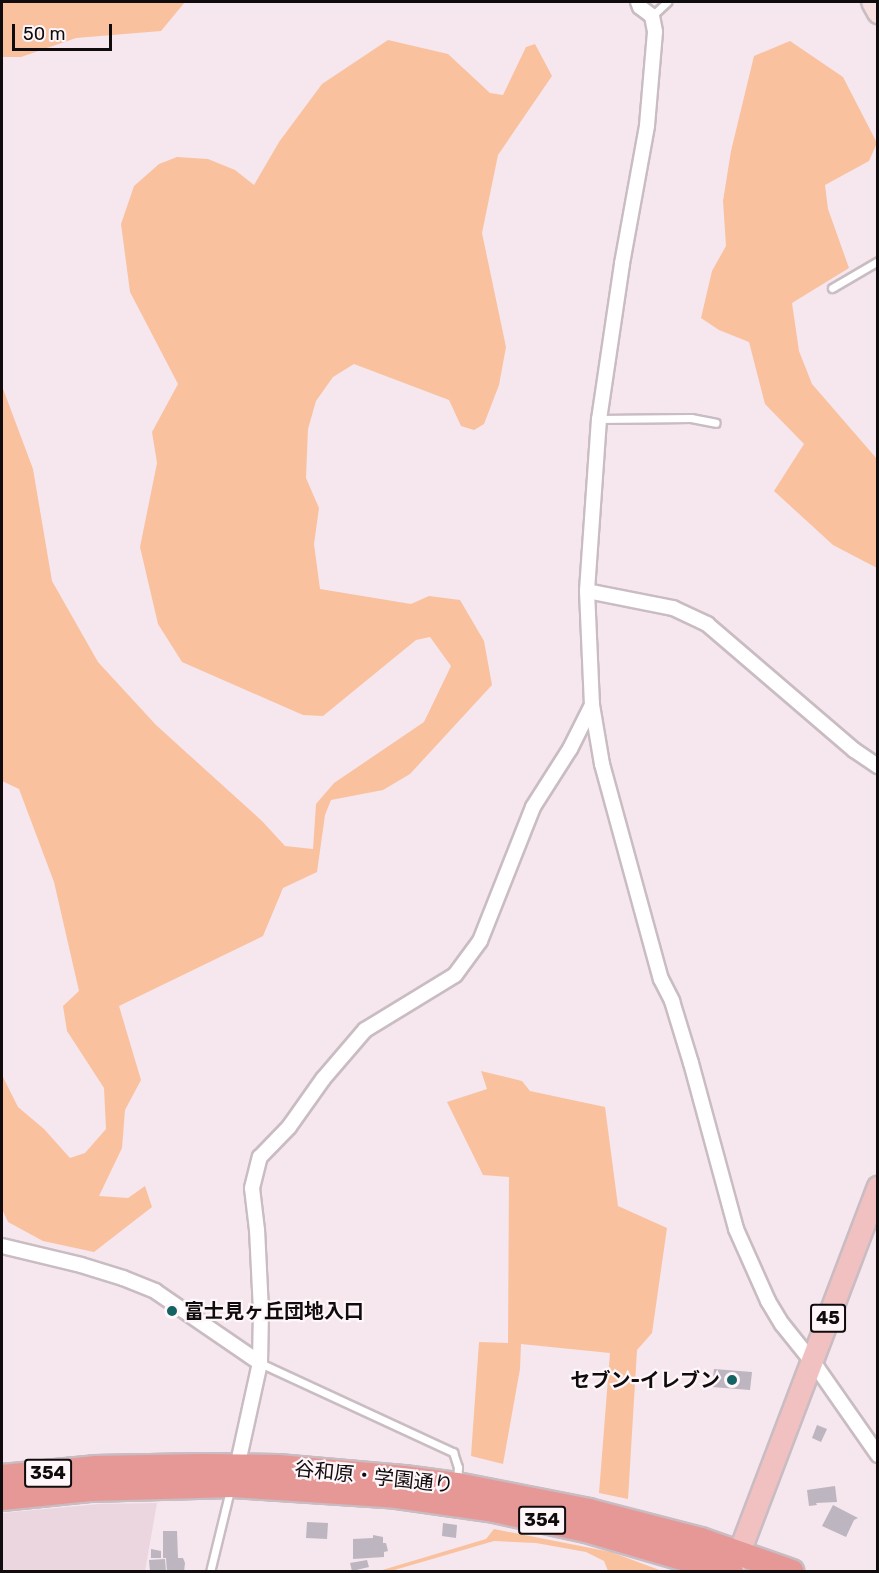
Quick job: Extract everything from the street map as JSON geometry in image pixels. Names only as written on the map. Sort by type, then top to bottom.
[{"type":"highway","name":"谷和原・学園通り","points":[[2,1477],[95,1468],[235,1475],[494,1510],[734,1565]]},
{"type":"highway","name":"谷和原・学園通り","points":[[2,1497],[235,1475],[347,1471],[457,1485],[589,1511],[734,1565]]},
{"type":"highway","name":"354","points":[[734,1565],[792,1572]]},
{"type":"main road","name":"45","points":[[734,1565],[878,1187]]},
{"type":"street","points":[[638,2],[640,7],[652,16],[655,32],[646,126],[622,264],[599,419],[587,591],[592,705],[602,764],[661,979],[672,1001],[691,1062],[736,1229],[768,1300],[782,1324],[878,1455]]},
{"type":"street","points":[[872,2],[878,13]]},
{"type":"street","points":[[587,591],[673,608],[707,624],[854,750],[878,766]]},
{"type":"street","points":[[235,1475],[260,1363],[261,1311],[252,1188],[260,1157],[289,1126],[323,1079],[365,1030],[454,975],[480,941],[533,807],[570,749],[592,705]]},
{"type":"street","points":[[2,1246],[81,1265],[123,1278],[155,1292],[260,1363]]},
{"type":"lane","points":[[652,16],[667,2]]},
{"type":"lane","points":[[832,288],[878,261]]},
{"type":"lane","points":[[599,419],[692,418],[716,423]]},
{"type":"lane","points":[[260,1363],[453,1452],[458,1467],[457,1485]]},
{"type":"lane","points":[[210,1572],[226,1500],[235,1475]]},
{"type":"shaded area","points":[[2,2],[185,2],[161,31],[76,38],[21,57],[2,57]]},
{"type":"shaded area","points":[[388,40],[448,54],[490,93],[503,95],[526,47],[535,44],[552,76],[498,155],[482,233],[506,347],[499,385],[484,424],[474,430],[461,426],[449,400],[354,364],[333,377],[316,401],[308,429],[306,478],[319,508],[314,544],[320,589],[411,604],[429,596],[460,600],[484,641],[492,685],[410,774],[383,790],[331,800],[325,815],[317,872],[283,888],[263,936],[119,1006],[141,1080],[125,1110],[122,1148],[99,1196],[128,1198],[145,1186],[152,1207],[94,1252],[43,1241],[8,1222],[2,1209],[2,1075],[18,1107],[44,1129],[70,1158],[85,1153],[106,1129],[104,1088],[67,1031],[63,1006],[79,991],[54,882],[19,789],[2,781],[2,386],[33,469],[52,581],[98,662],[156,725],[262,821],[285,846],[313,849],[316,804],[334,783],[424,722],[451,666],[430,637],[416,640],[323,716],[303,715],[182,662],[158,624],[140,547],[157,463],[152,432],[178,384],[130,292],[121,224],[134,186],[159,164],[177,157],[208,159],[235,170],[254,185],[279,142],[322,84]]},
{"type":"shaded area","points":[[790,41],[843,77],[877,143],[869,161],[825,185],[828,209],[849,268],[792,303],[799,351],[812,384],[877,459],[877,568],[833,545],[774,491],[804,444],[765,404],[749,342],[719,330],[701,318],[712,271],[726,246],[723,201],[731,151],[754,56]]},
{"type":"shaded area","points":[[481,1071],[522,1081],[530,1091],[605,1107],[618,1206],[667,1228],[652,1333],[637,1350],[628,1499],[599,1493],[610,1353],[521,1344],[520,1369],[503,1464],[471,1456],[479,1342],[508,1343],[509,1177],[483,1175],[447,1102],[487,1089]]},
{"type":"shaded area","points":[[157,1503],[145,1571],[2,1571],[2,1513],[99,1504]]},
{"type":"shaded area","points":[[494,1529],[611,1552],[662,1571],[608,1571],[604,1561],[586,1552],[536,1543],[494,1541],[391,1571],[379,1571],[486,1539]]},
{"type":"building","name":"セブン-イレブン","points":[[714,1369],[752,1372],[750,1390],[712,1387]]},
{"type":"building","points":[[817,1425],[827,1429],[821,1442],[812,1438]]},
{"type":"building","points":[[835,1486],[837,1502],[816,1503],[817,1505],[809,1506],[807,1490]]},
{"type":"building","points":[[833,1505],[858,1518],[854,1520],[846,1537],[822,1526]]},
{"type":"building","points":[[307,1522],[328,1523],[327,1539],[306,1538]]},
{"type":"building","points":[[443,1523],[457,1525],[456,1538],[442,1536]]},
{"type":"building","points":[[163,1531],[177,1531],[178,1558],[183,1558],[184,1572],[167,1572],[166,1558],[163,1558]]},
{"type":"building","points":[[373,1535],[383,1537],[383,1543],[386,1543],[388,1551],[384,1552],[384,1557],[353,1559],[353,1539],[373,1538]]},
{"type":"building","points":[[151,1549],[161,1551],[161,1558],[151,1558]]},
{"type":"building","points":[[165,1559],[166,1572],[150,1572],[149,1560]]},
{"type":"building","points":[[367,1560],[369,1567],[352,1571],[350,1563]]},
{"type":"place","name":"富士見ヶ丘団地入口","points":[[172,1311]]},
{"type":"place","name":"セブン-イレブン","points":[[732,1380]]}]
